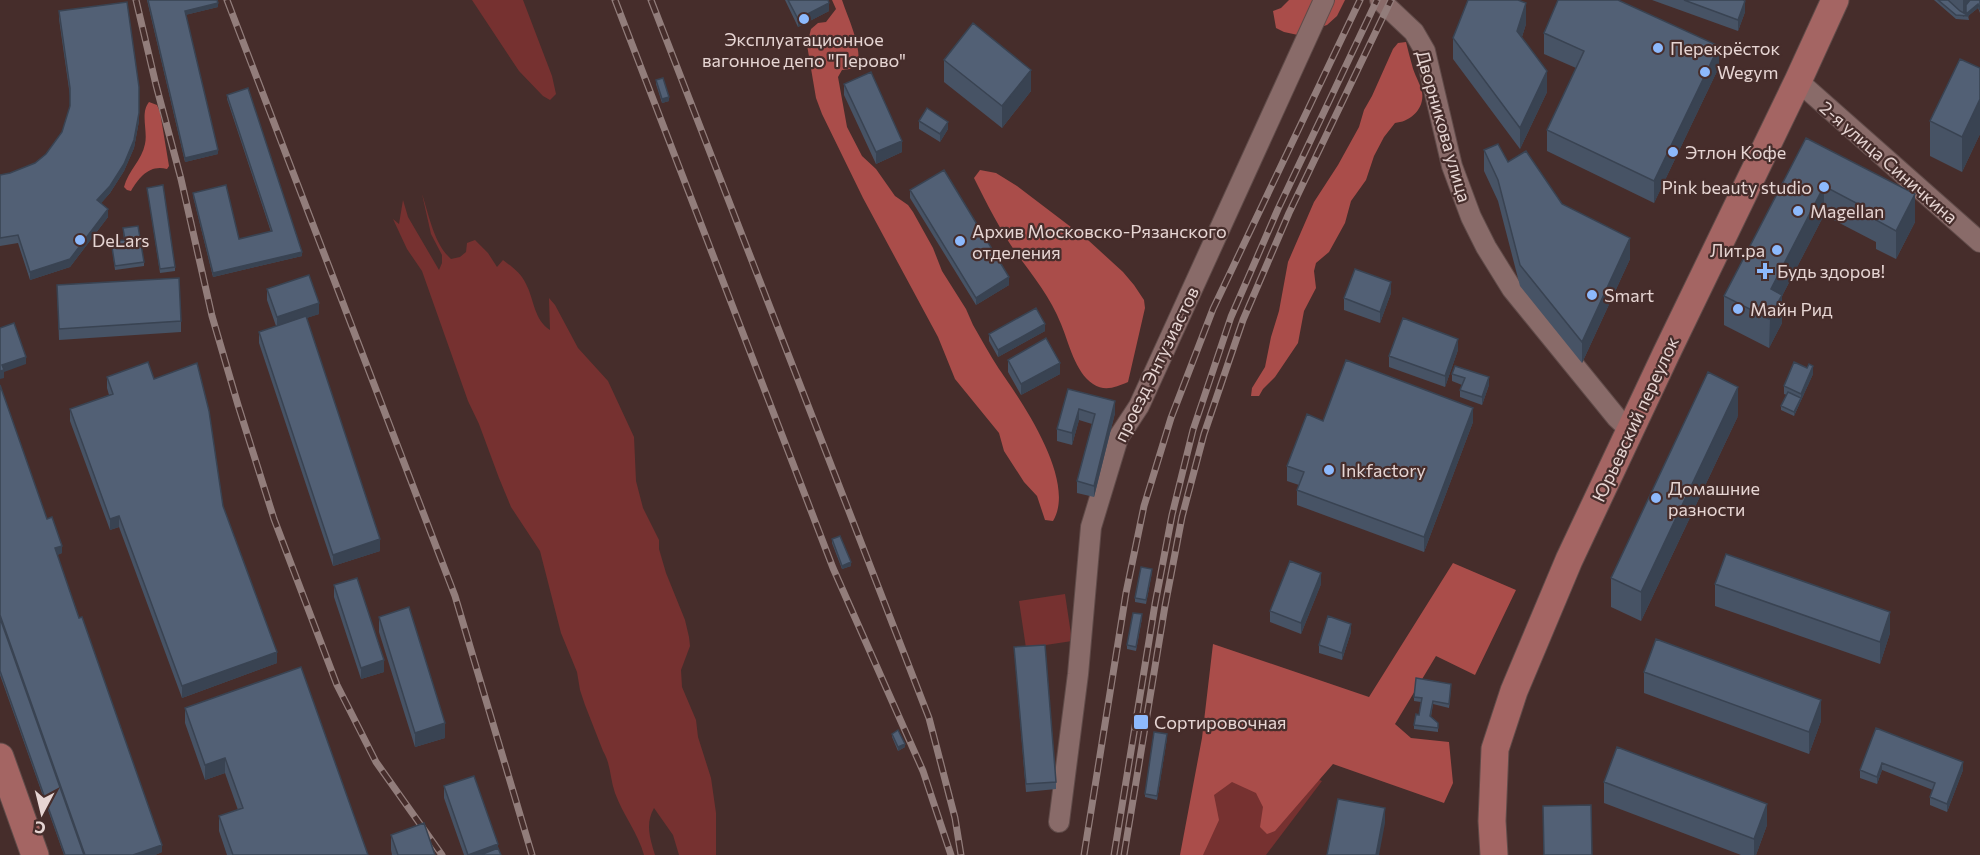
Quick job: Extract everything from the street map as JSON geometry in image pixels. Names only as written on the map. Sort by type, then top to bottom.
[{"type":"street","name":"проезд Энтузиастов","points":[[1059,822],[1078,674],[1091,526],[1118,438],[1140,406],[1324,0]]},
{"type":"street","name":"Дворникова улица","points":[[1380,0],[1414,32],[1425,51],[1452,166],[1471,217],[1486,247],[1512,289],[1617,418],[1630,430]]},
{"type":"street","name":"Юрьевский переулок","points":[[1494,855],[1492,821],[1495,748],[1514,691],[1550,603],[1630,430],[1835,0]]},
{"type":"street","name":"2-я улица Синичкина","points":[[1798,81],[1980,242]]},
{"type":"street","points":[[0,757],[35,855]]},
{"type":"shaded area","points":[[472,0],[523,0],[552,76],[556,94],[550,100],[543,96],[519,71]]},
{"type":"shaded area","points":[[832,0],[842,0],[858,51],[858,68],[842,70],[838,77],[847,127],[862,156],[876,169],[895,196],[908,205],[913,212],[933,248],[942,271],[1044,442],[1058,485],[1059,504],[1053,521],[1045,520],[1037,496],[1024,482],[1004,451],[999,433],[955,379],[938,337],[863,198],[822,114],[816,98],[807,45],[811,29],[818,23],[826,22],[836,9]]},
{"type":"shaded area","points":[[1289,0],[1345,0],[1337,16],[1327,25],[1298,35],[1276,28],[1273,11],[1281,8]]},
{"type":"shaded area","points":[[1406,42],[1422,92],[1419,109],[1406,120],[1395,123],[1384,137],[1374,156],[1366,180],[1351,201],[1345,223],[1329,252],[1316,263],[1314,271],[1316,288],[1304,311],[1298,343],[1259,396],[1251,396],[1252,388],[1265,367],[1288,262],[1314,202],[1359,127],[1364,110],[1393,49],[1398,43]]},
{"type":"shaded area","points":[[149,102],[157,105],[160,112],[169,166],[167,169],[150,170],[131,191],[124,187],[143,150],[146,139],[145,111]]},
{"type":"shaded area","points":[[980,170],[996,173],[1017,186],[1088,240],[1134,285],[1144,300],[1145,308],[1128,382],[1115,387],[1102,388],[1093,384],[1082,372],[1073,357],[1052,305],[1005,236],[979,188],[974,178]]},
{"type":"shaded area","points":[[422,194],[436,237],[445,253],[451,259],[460,257],[466,252],[467,243],[475,240],[488,253],[497,267],[503,260],[524,280],[537,315],[550,330],[549,298],[578,348],[608,381],[634,437],[636,481],[643,508],[659,540],[659,549],[666,573],[685,620],[689,637],[690,646],[681,670],[682,687],[696,720],[698,737],[711,778],[716,813],[716,855],[679,855],[673,835],[654,808],[649,825],[655,855],[644,855],[618,801],[608,761],[585,705],[577,672],[561,633],[540,551],[511,507],[468,401],[422,271],[407,249],[393,219],[399,224],[403,200],[408,217],[439,270],[442,255],[431,234]]},
{"type":"shaded area","points":[[1453,563],[1516,590],[1475,675],[1436,656],[1395,724],[1411,738],[1449,742],[1453,783],[1444,803],[1333,764],[1275,831],[1267,834],[1260,827],[1263,807],[1256,793],[1232,782],[1214,795],[1219,820],[1203,855],[1180,855],[1202,738],[1213,644],[1369,697]]},
{"type":"shaded area","points":[[1065,594],[1072,641],[1026,648],[1019,601]]},
{"type":"shaded area","points":[[1206,735],[1322,781],[1266,855],[1182,855]]},
{"type":"building","points":[[148,0],[217,0],[218,3],[185,11],[218,150],[185,158]]},
{"type":"building","points":[[788,0],[828,0],[829,3],[798,19]]},
{"type":"building","points":[[1468,0],[1518,0],[1526,3],[1517,31],[1547,71],[1520,128],[1453,38]]},
{"type":"building","points":[[1558,0],[1618,0],[1719,46],[1654,181],[1547,130],[1584,51],[1544,33]]},
{"type":"building","points":[[1684,0],[1743,0],[1745,1],[1738,20]]},
{"type":"building","points":[[1938,0],[1948,0],[1969,16],[1956,15]]},
{"type":"building","points":[[1970,0],[1980,0],[1980,10],[1978,4],[1966,14],[1966,5]]},
{"type":"building","points":[[127,2],[139,87],[139,113],[134,140],[124,164],[110,186],[97,200],[108,209],[70,259],[30,272],[18,235],[0,238],[0,175],[35,163],[46,154],[62,132],[70,106],[70,88],[59,11]]},
{"type":"building","points":[[973,23],[1031,70],[1002,106],[944,60]]},
{"type":"building","points":[[1960,59],[1980,68],[1980,99],[1962,137],[1930,121]]},
{"type":"building","points":[[871,72],[902,141],[876,152],[844,84]]},
{"type":"building","points":[[663,78],[669,97],[662,99],[656,80]]},
{"type":"building","points":[[248,88],[302,252],[213,273],[193,193],[226,185],[239,239],[272,231],[227,95]]},
{"type":"building","points":[[927,108],[948,122],[940,134],[919,121]]},
{"type":"building","points":[[1806,138],[1915,194],[1896,231],[1876,220],[1879,215],[1824,186],[1771,289],[1782,295],[1769,319],[1724,296]]},
{"type":"building","points":[[1498,144],[1508,162],[1526,151],[1562,204],[1630,238],[1582,342],[1520,265],[1498,180],[1484,150]]},
{"type":"building","name":"Архив Московско-Рязанского отделения","points":[[944,170],[1009,277],[976,298],[910,190]]},
{"type":"building","points":[[163,185],[175,267],[160,269],[147,188]]},
{"type":"building","points":[[138,226],[144,262],[115,266],[111,241],[125,240],[123,228]]},
{"type":"building","points":[[1355,269],[1391,282],[1380,312],[1344,298]]},
{"type":"building","points":[[309,275],[319,303],[277,317],[267,289]]},
{"type":"building","points":[[179,278],[181,321],[59,329],[57,285]]},
{"type":"building","points":[[1036,308],[1045,324],[998,350],[989,334]]},
{"type":"building","points":[[306,316],[380,539],[333,555],[259,332]]},
{"type":"building","points":[[1403,318],[1458,339],[1445,376],[1389,356]]},
{"type":"building","points":[[14,323],[26,357],[2,365],[4,370],[0,371],[0,328]]},
{"type":"building","points":[[1046,338],[1060,363],[1021,384],[1008,360]]},
{"type":"building","points":[[1346,360],[1473,408],[1424,537],[1297,490],[1304,472],[1287,466],[1307,414],[1323,421]]},
{"type":"building","points":[[148,362],[154,379],[197,363],[209,411],[223,506],[277,652],[182,686],[119,516],[110,519],[70,409],[113,394],[107,377]]},
{"type":"building","points":[[1794,362],[1807,368],[1809,364],[1813,366],[1801,394],[1784,386]]},
{"type":"building","points":[[1455,366],[1489,377],[1482,397],[1460,390],[1465,378],[1452,374]]},
{"type":"building","points":[[1708,372],[1738,387],[1641,592],[1611,578]]},
{"type":"building","points":[[0,385],[47,519],[52,517],[62,546],[55,548],[79,618],[82,617],[162,845],[133,855],[85,855],[0,615]]},
{"type":"building","points":[[1068,389],[1115,401],[1094,486],[1077,481],[1095,414],[1079,409],[1072,433],[1057,429]]},
{"type":"building","points":[[1788,392],[1801,398],[1794,412],[1781,406]]},
{"type":"building","points":[[840,536],[851,562],[842,566],[832,539]]},
{"type":"building","points":[[1726,554],[1890,612],[1880,642],[1715,584]]},
{"type":"building","points":[[1290,561],[1321,573],[1301,623],[1270,611]]},
{"type":"building","points":[[1141,567],[1152,569],[1146,600],[1135,598]]},
{"type":"building","points":[[357,578],[384,660],[361,668],[334,585]]},
{"type":"building","points":[[409,607],[445,723],[415,733],[379,617]]},
{"type":"building","points":[[1133,613],[1142,614],[1136,647],[1127,645]]},
{"type":"building","points":[[1328,616],[1351,624],[1342,653],[1319,645]]},
{"type":"building","points":[[0,618],[84,855],[65,855],[0,671]]},
{"type":"building","points":[[1656,639],[1821,700],[1809,732],[1644,672]]},
{"type":"building","points":[[1045,645],[1056,782],[1026,784],[1014,647]]},
{"type":"building","points":[[301,667],[368,855],[233,855],[219,816],[243,808],[225,758],[205,765],[185,708]]},
{"type":"building","points":[[1416,678],[1451,684],[1449,704],[1433,701],[1430,716],[1438,723],[1438,728],[1414,725],[1416,714],[1419,715],[1422,698],[1414,697]]},
{"type":"building","points":[[1876,728],[1963,762],[1947,804],[1930,797],[1935,783],[1882,763],[1877,777],[1860,770]]},
{"type":"building","points":[[898,730],[905,744],[898,747],[892,734]]},
{"type":"building","points":[[1154,732],[1167,734],[1157,796],[1145,794]]},
{"type":"building","points":[[1617,747],[1767,804],[1754,839],[1604,782]]},
{"type":"building","points":[[474,776],[498,844],[468,855],[444,786]]},
{"type":"building","points":[[1338,799],[1385,808],[1376,855],[1327,855]]},
{"type":"building","points":[[1591,805],[1592,855],[1544,855],[1543,806]]},
{"type":"building","points":[[424,823],[435,855],[398,855],[391,835]]},
{"type":"building","points":[[498,848],[501,855],[483,855],[483,854]]},
{"type":"railway","points":[[136,0],[181,179],[212,316],[274,519],[337,685],[376,762],[442,855]]},
{"type":"railway","points":[[227,0],[455,596],[532,855]]},
{"type":"railway","points":[[615,0],[833,568],[923,771],[951,855]]},
{"type":"railway","points":[[651,0],[929,718],[955,818],[961,855]]},
{"type":"railway","points":[[1084,855],[1126,593],[1144,506],[1171,418],[1213,309],[1360,0]]},
{"type":"railway","points":[[1114,855],[1155,604],[1172,515],[1193,430],[1231,317],[1278,209],[1377,0]]},
{"type":"railway","points":[[1124,855],[1165,606],[1182,517],[1204,434],[1243,320],[1289,213],[1391,0]]},
{"type":"place","name":"Эксплуатационное вагонное депо \"Перово\"","points":[[804,19]]},
{"type":"place","name":"Перекрёсток","points":[[1658,48]]},
{"type":"place","name":"Wegym","points":[[1705,72]]},
{"type":"place","name":"Этлон Кофе","points":[[1673,152]]},
{"type":"place","name":"Pink beauty studio","points":[[1824,187]]},
{"type":"place","name":"Magellan","points":[[1798,211]]},
{"type":"place","name":"DeLars","points":[[80,240]]},
{"type":"place","name":"Архив Московско-Рязанского отделения","points":[[960,241]]},
{"type":"place","name":"Лит.ра","points":[[1777,250]]},
{"type":"place","name":"Будь здоров!","points":[[1765,271]]},
{"type":"place","name":"Smart","points":[[1592,295]]},
{"type":"place","name":"Майн Рид","points":[[1738,309]]},
{"type":"place","name":"Inkfactory","points":[[1329,470]]},
{"type":"place","name":"Домашние разности","points":[[1656,498]]},
{"type":"place","name":"Сортировочная","points":[[1141,722]]}]
